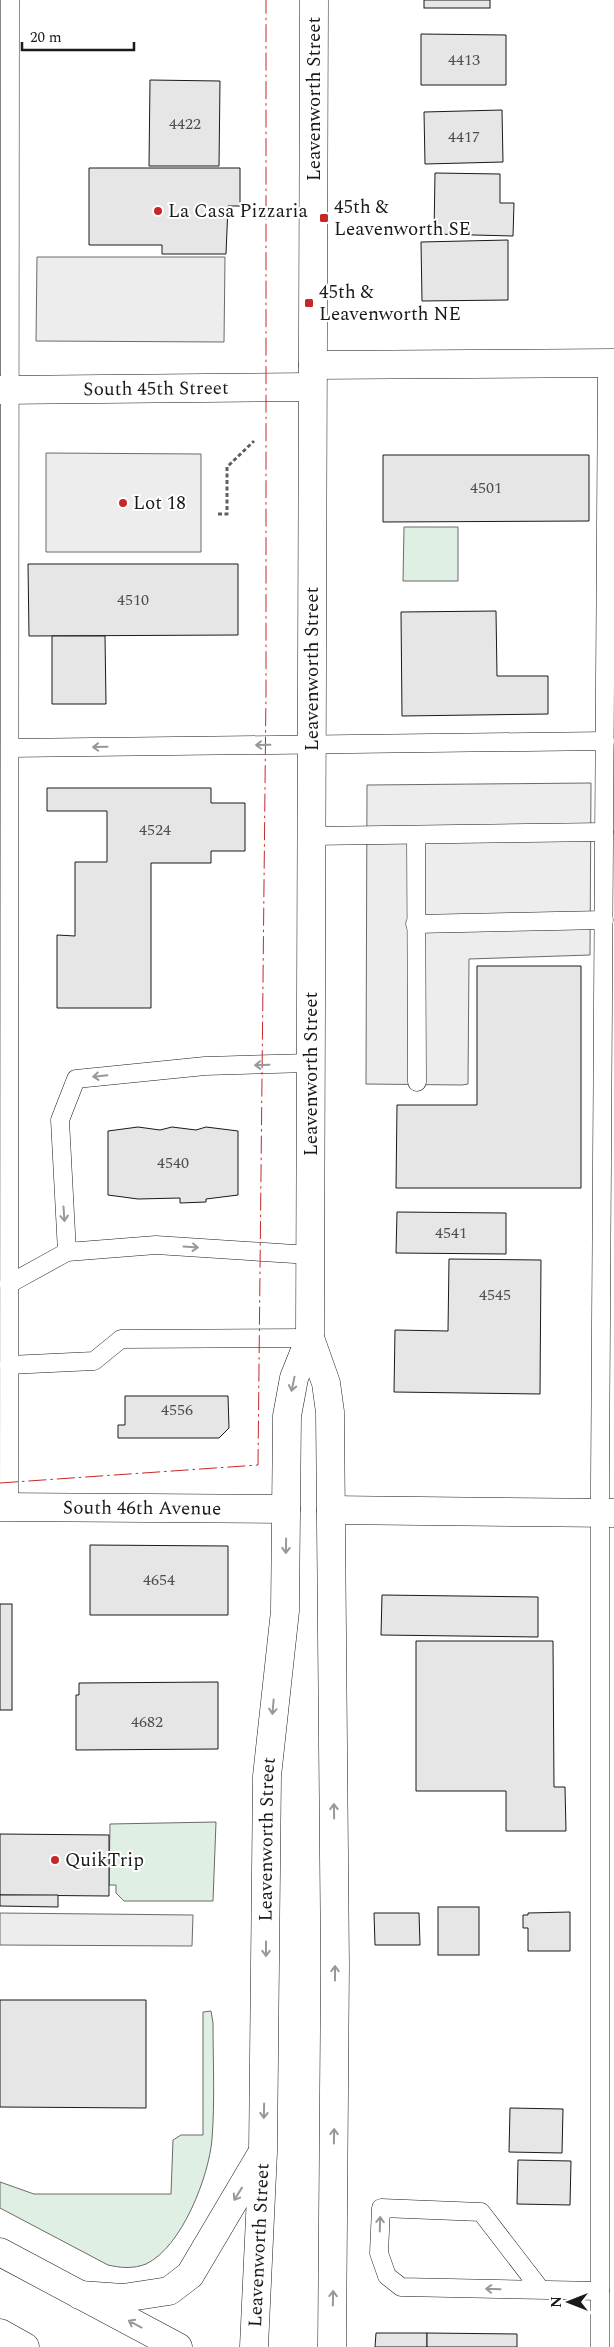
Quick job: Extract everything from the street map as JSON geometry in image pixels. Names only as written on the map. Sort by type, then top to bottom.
[{"type":"main road","name":"Leavenworth Street","points":[[314,0],[310,1338],[326,1383],[330,1412],[336,1966],[332,2347]]},
{"type":"main road","name":"South 45th Street","points":[[5,390],[611,363]]},
{"type":"main road","name":"Leavenworth Street","points":[[254,2347],[264,2152],[267,1776],[285,1611],[287,1416],[294,1378],[310,1338]]},
{"type":"main road","name":"South 46th Avenue","points":[[4,1507],[286,1509]]},
{"type":"main road","points":[[331,1510],[607,1513]]},
{"type":"main road","points":[[80,2295],[123,2298],[169,2291],[190,2275],[264,2152]]},
{"type":"main road","points":[[0,2252],[178,2347]]},
{"type":"main road","points":[[0,2333],[25,2347]]},
{"type":"lane","points":[[4,1507],[9,1365],[10,748],[5,390],[10,0]]},
{"type":"lane","points":[[600,2347],[607,1513],[604,832],[611,363]]},
{"type":"lane","points":[[10,748],[605,741]]},
{"type":"lane","points":[[311,836],[604,832]]},
{"type":"lane","points":[[416,834],[417,1082]]},
{"type":"lane","points":[[415,924],[604,920]]},
{"type":"lane","points":[[67,1252],[60,1120],[76,1079],[205,1066],[310,1063]]},
{"type":"lane","points":[[9,1284],[67,1252],[156,1245],[310,1255]]},
{"type":"lane","points":[[9,1365],[94,1361],[121,1339],[310,1338]]},
{"type":"lane","points":[[542,2290],[481,2212],[380,2208],[379,2253],[387,2276],[401,2287],[542,2290],[600,2291]]},
{"type":"path","points":[[218,514],[227,514],[227,467],[254,441]]},
{"type":"green space","points":[[404,527],[458,527],[458,581],[403,581]]},
{"type":"green space","points":[[216,1822],[213,1901],[124,1901],[116,1893],[116,1885],[109,1885],[110,1824]]},
{"type":"green space","points":[[211,2011],[213,2023],[214,2096],[210,2154],[199,2190],[182,2227],[159,2255],[146,2264],[136,2267],[108,2265],[0,2208],[0,2182],[34,2194],[171,2194],[173,2140],[181,2135],[203,2135],[203,2012]]},
{"type":"shaded area","points":[[37,257],[225,257],[224,342],[36,341]]},
{"type":"shaded area","name":"Lot 18","points":[[46,453],[201,454],[201,552],[46,552]]},
{"type":"shaded area","points":[[591,783],[590,955],[469,959],[468,1084],[366,1084],[367,785]]},
{"type":"shaded area","points":[[0,1913],[193,1915],[192,1946],[0,1945]]},
{"type":"building","points":[[424,0],[490,0],[490,8],[424,8]]},
{"type":"building","points":[[421,34],[506,35],[506,85],[421,85]]},
{"type":"building","points":[[150,80],[220,81],[219,166],[149,166]]},
{"type":"building","points":[[502,110],[503,162],[425,164],[424,112]]},
{"type":"building","name":"La Casa Pizzaria","points":[[89,168],[240,168],[240,206],[228,206],[226,254],[162,254],[162,245],[89,245]]},
{"type":"building","points":[[435,173],[500,174],[500,203],[514,203],[513,236],[434,234]]},
{"type":"building","points":[[508,240],[508,300],[422,301],[421,242]]},
{"type":"building","points":[[383,455],[589,455],[589,521],[383,522]]},
{"type":"building","points":[[28,564],[238,564],[238,635],[29,636]]},
{"type":"building","points":[[496,611],[497,676],[548,676],[548,714],[402,716],[401,612]]},
{"type":"building","points":[[52,636],[105,636],[106,704],[52,704]]},
{"type":"building","points":[[47,788],[211,788],[211,803],[245,803],[245,851],[211,851],[211,863],[151,863],[151,1008],[57,1008],[57,935],[75,936],[75,862],[107,862],[107,811],[47,811]]},
{"type":"building","points":[[477,966],[581,966],[581,1188],[396,1188],[397,1105],[477,1105]]},
{"type":"building","points":[[138,1127],[160,1130],[172,1127],[196,1130],[206,1127],[238,1131],[238,1195],[206,1199],[206,1202],[180,1203],[180,1198],[138,1199],[108,1195],[108,1131]]},
{"type":"building","points":[[397,1212],[506,1213],[506,1254],[396,1253]]},
{"type":"building","points":[[449,1259],[541,1260],[540,1394],[394,1392],[395,1330],[448,1331]]},
{"type":"building","points":[[125,1396],[228,1396],[229,1428],[219,1438],[118,1438],[118,1425],[125,1425]]},
{"type":"building","points":[[90,1545],[228,1546],[228,1615],[90,1615]]},
{"type":"building","points":[[382,1595],[538,1597],[538,1637],[381,1635]]},
{"type":"building","points":[[0,1604],[12,1604],[12,1710],[0,1710]]},
{"type":"building","points":[[416,1641],[553,1641],[554,1787],[565,1787],[566,1831],[506,1831],[506,1791],[416,1791]]},
{"type":"building","points":[[218,1682],[218,1749],[76,1750],[76,1695],[79,1695],[79,1683]]},
{"type":"building","name":"QuikTrip","points":[[0,1834],[109,1835],[109,1896],[0,1895]]},
{"type":"building","points":[[0,1895],[58,1895],[58,1907],[0,1906]]},
{"type":"building","points":[[438,1907],[479,1907],[479,1955],[438,1955]]},
{"type":"building","points":[[570,1912],[570,1951],[528,1951],[528,1928],[523,1928],[523,1915],[528,1915],[528,1913]]},
{"type":"building","points":[[374,1913],[419,1913],[420,1945],[375,1945]]},
{"type":"building","points":[[0,2000],[146,2000],[146,2108],[0,2107]]},
{"type":"building","points":[[510,2108],[563,2109],[562,2153],[509,2152]]},
{"type":"building","points":[[518,2160],[571,2161],[570,2205],[517,2204]]},
{"type":"building","points":[[376,2333],[427,2333],[427,2347],[375,2347]]},
{"type":"building","points":[[427,2333],[517,2334],[517,2347],[427,2347]]},
{"type":"power","points":[[0,1483],[258,1465],[266,691],[266,0]]},
{"type":"place","name":"La Casa Pizzaria","points":[[158,211]]},
{"type":"place","name":"45th & Leavenworth SE","points":[[324,218]]},
{"type":"place","name":"45th & Leavenworth NE","points":[[309,303]]},
{"type":"place","name":"Lot 18","points":[[123,503]]},
{"type":"place","name":"QuikTrip","points":[[55,1860]]}]
